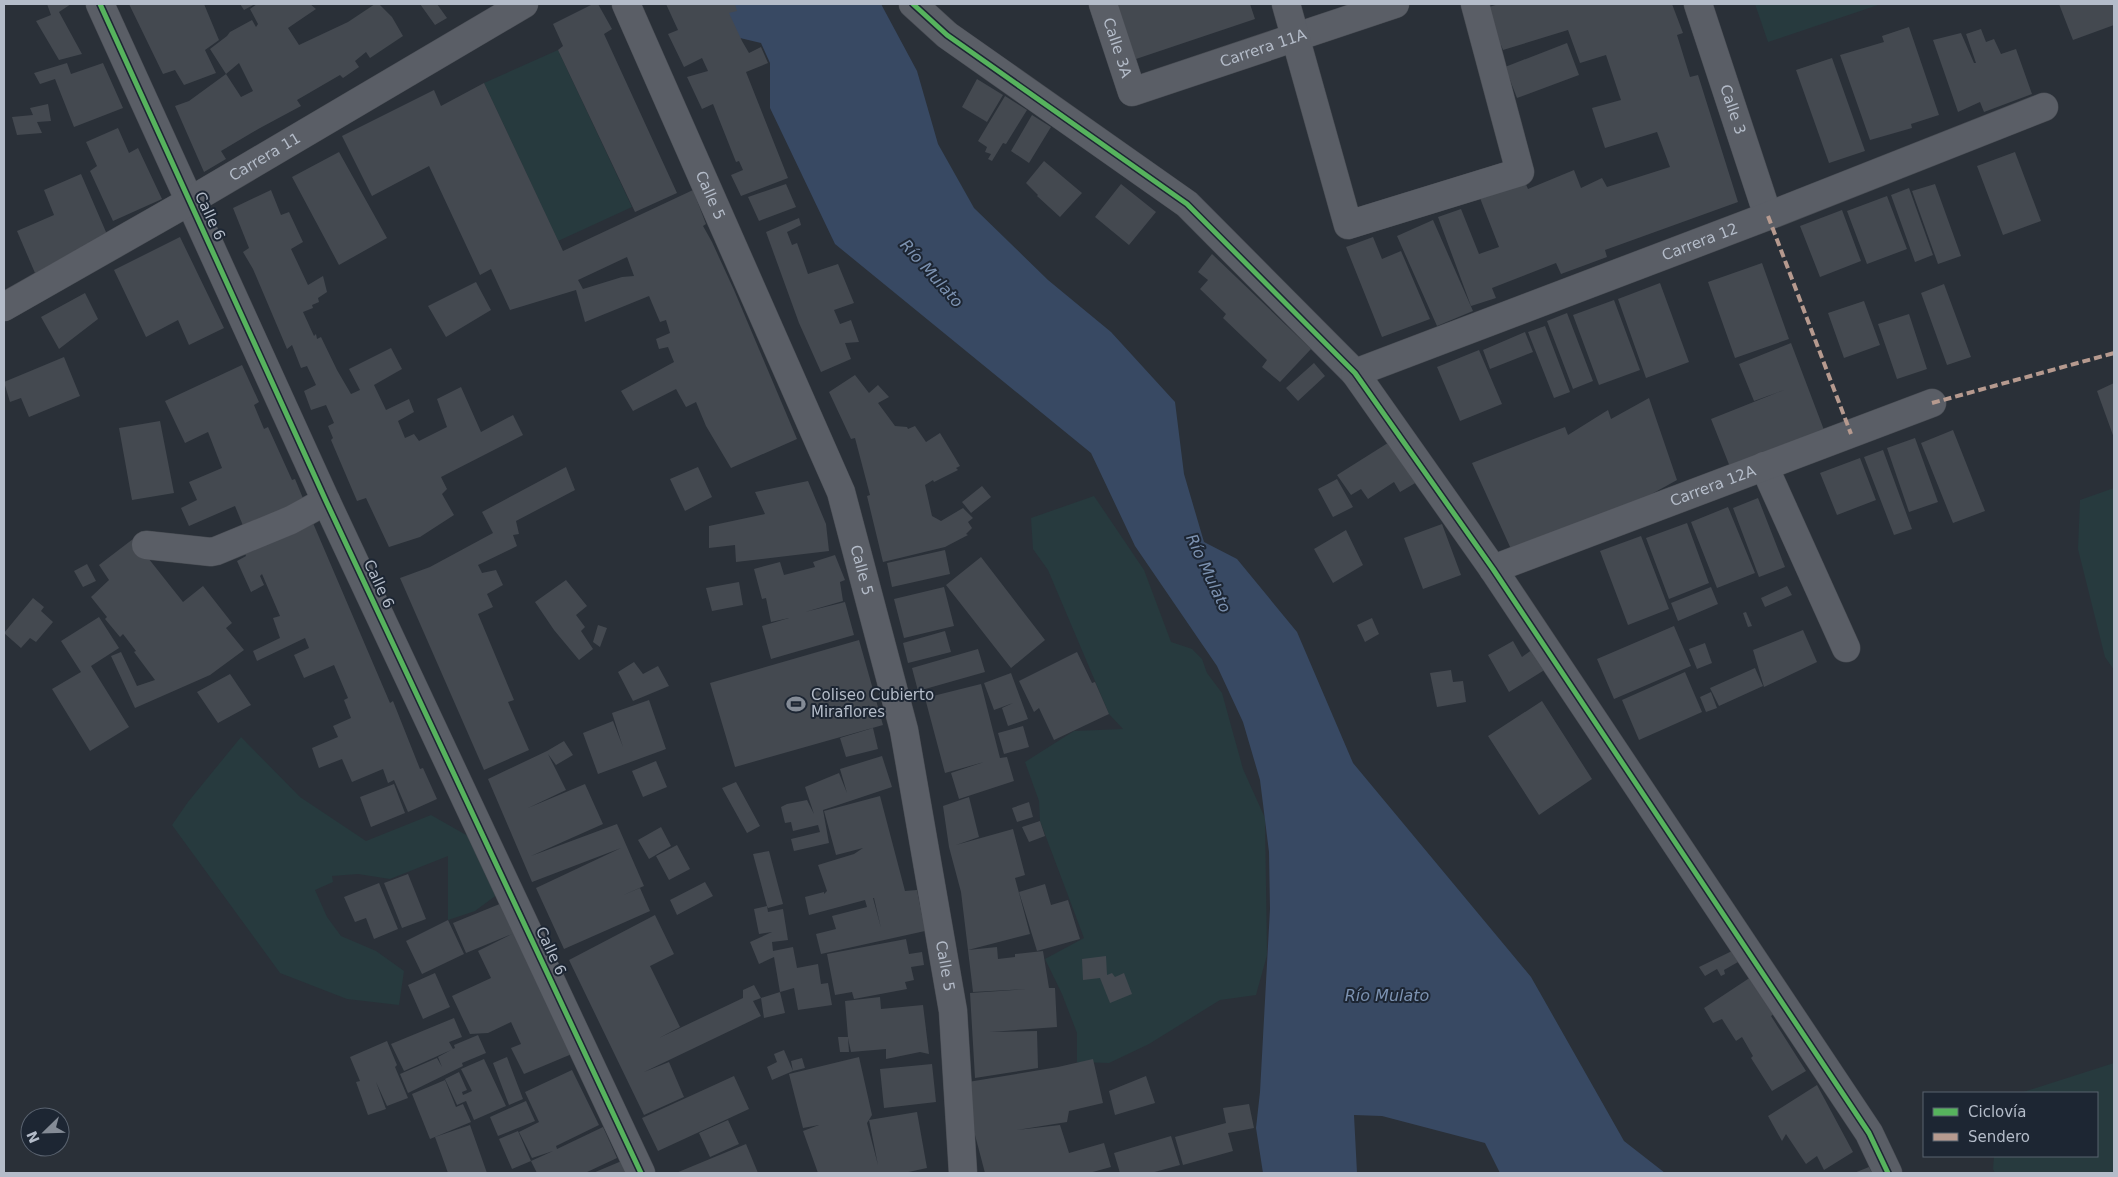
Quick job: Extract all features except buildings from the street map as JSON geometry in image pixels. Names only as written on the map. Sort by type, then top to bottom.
[{"type":"street","name":"Calle 6","points":[[100,4],[326,501],[641,1173]]},
{"type":"street","name":"Carrera 11","points":[[4,307],[190,201],[524,4]]},
{"type":"street","name":"Calle 5","points":[[626,4],[841,492],[908,749],[953,1012],[963,1173]]},
{"type":"street","points":[[913,4],[947,35],[1187,204],[1355,373],[1493,569],[1869,1133],[1888,1173]]},
{"type":"street","name":"Calle 3A","points":[[1103,4],[1132,92]]},
{"type":"street","points":[[1286,4],[1348,225],[1520,172],[1475,4]]},
{"type":"street","name":"Carrera 11A","points":[[1132,92],[1395,4]]},
{"type":"street","name":"Calle 3","points":[[1698,4],[1768,216]]},
{"type":"street","name":"Carrera 12","points":[[1355,373],[1768,216],[2044,107]]},
{"type":"street","name":"Carrera 12A","points":[[1493,569],[1932,403]]},
{"type":"street","points":[[1764,466],[1846,648]]},
{"type":"street","points":[[146,545],[216,551],[290,520],[326,501]]},
{"type":"green space","points":[[1755,4],[1881,4],[1768,42]]},
{"type":"green space","points":[[558,50],[632,207],[558,241],[484,83]]},
{"type":"green space","points":[[2114,488],[2114,670],[2105,657],[2078,549],[2080,500]]},
{"type":"green space","points":[[1094,496],[1144,570],[1171,642],[1192,649],[1202,659],[1207,673],[1222,693],[1243,769],[1265,818],[1267,955],[1256,995],[1220,1000],[1149,1044],[1109,1063],[1077,1062],[1077,1033],[1062,994],[1045,959],[1084,938],[1040,821],[1039,801],[1025,762],[1074,731],[1123,729],[1109,714],[1048,570],[1033,549],[1031,518]]},
{"type":"green space","points":[[241,737],[300,797],[366,841],[431,815],[489,848],[502,891],[475,911],[448,920],[448,856],[390,879],[358,874],[332,876],[333,882],[315,890],[327,917],[341,936],[376,951],[404,971],[399,1005],[347,999],[280,973],[172,825],[188,802]]},
{"type":"green space","points":[[2114,1063],[2114,1173],[1995,1173],[1993,1169],[1994,1157],[2098,1157],[2098,1092],[2023,1092]]},
{"type":"water","name":"Río Mulato","points":[[686,4],[881,4],[917,71],[938,144],[974,208],[1048,280],[1111,332],[1175,402],[1184,474],[1204,542],[1237,559],[1297,632],[1353,763],[1531,977],[1624,1141],[1665,1173],[1500,1173],[1485,1143],[1382,1116],[1354,1115],[1357,1173],[1263,1173],[1256,1128],[1260,1092],[1270,909],[1269,852],[1260,780],[1243,722],[1217,666],[1135,546],[1091,453],[835,244],[770,108],[770,63],[761,43],[698,28],[689,18]]},
{"type":"marked path","points":[[1768,216],[1851,434]]},
{"type":"marked path","points":[[1932,403],[2114,353]]},
{"type":"cycle path","points":[[100,4],[326,501],[641,1173]]},
{"type":"cycle path","points":[[913,4],[947,35],[1187,204],[1355,373],[1493,569],[1869,1133],[1888,1173]]},
{"type":"place","name":"Coliseo Cubierto Miraflores","points":[[796,704]]}]
